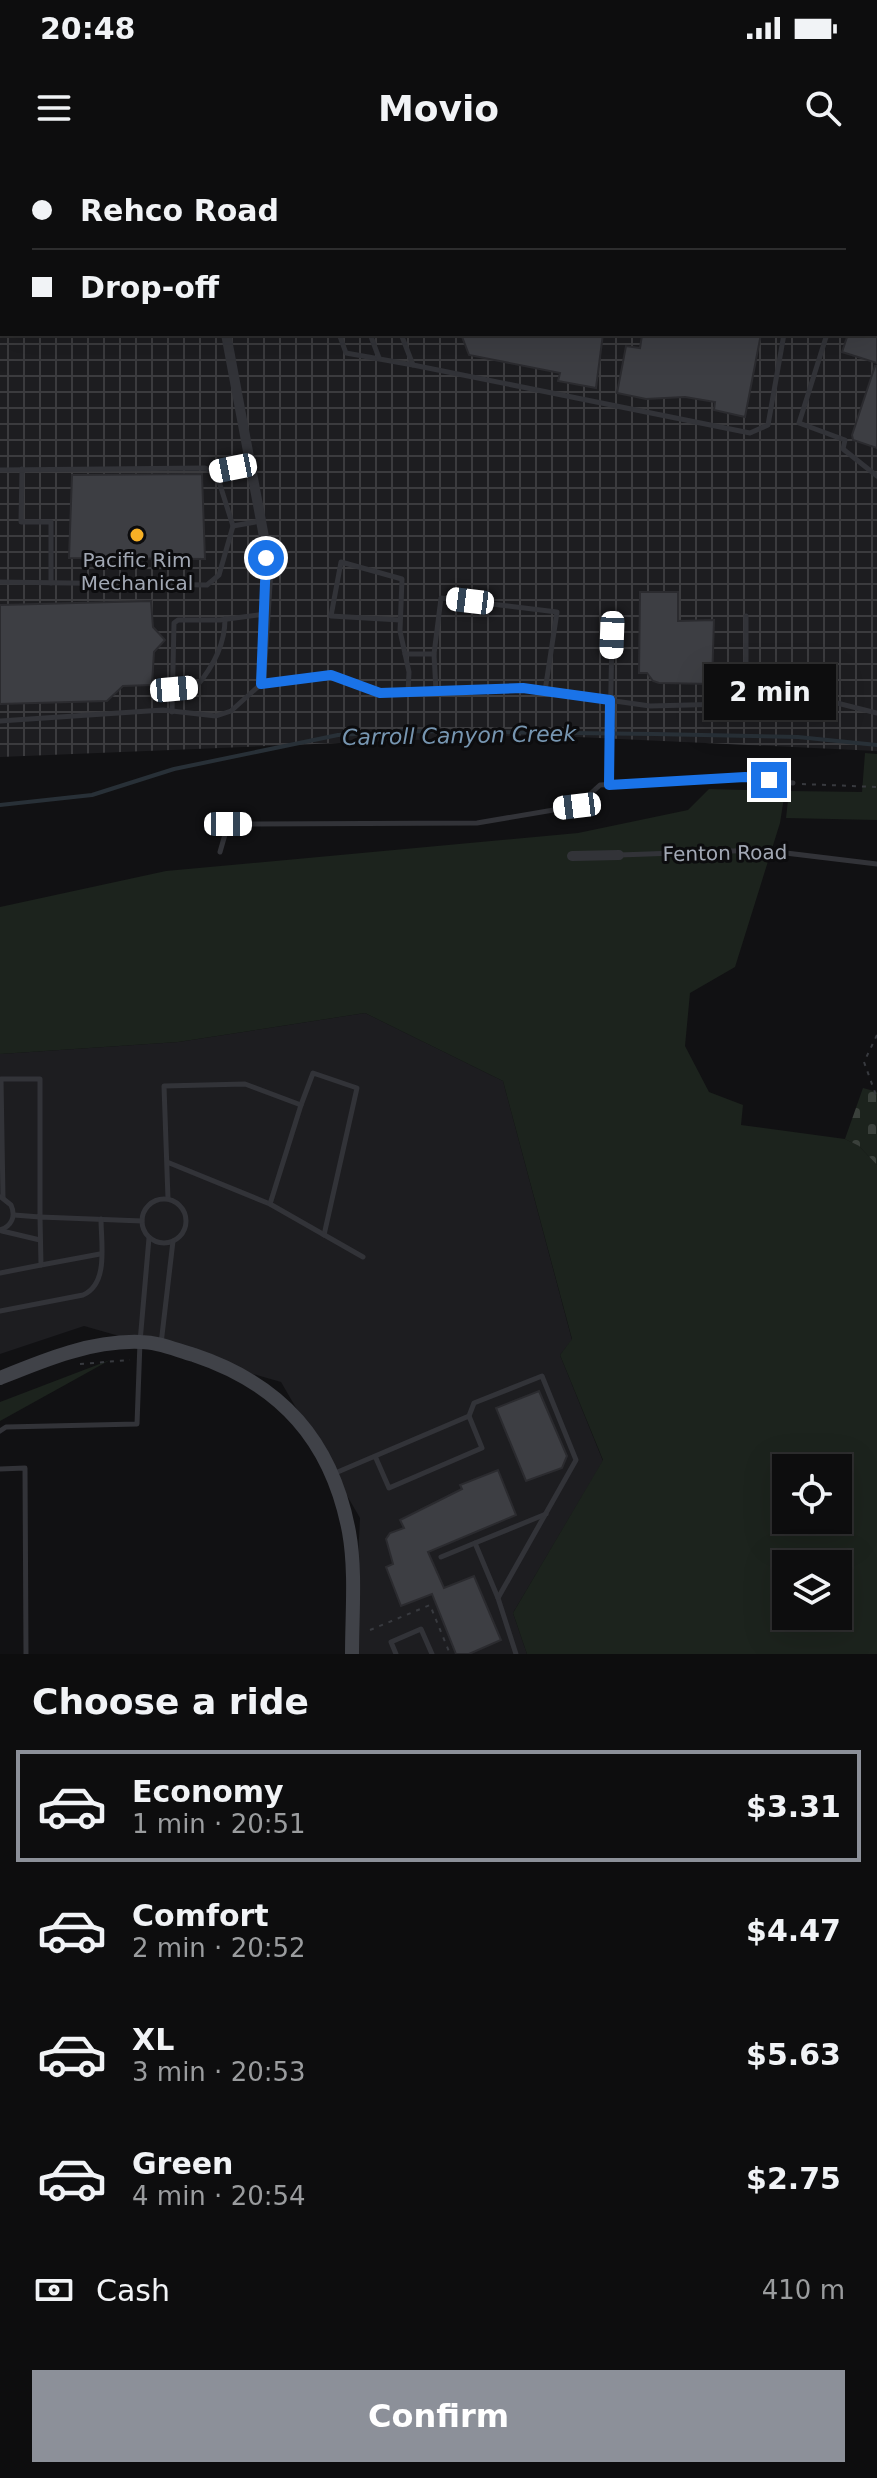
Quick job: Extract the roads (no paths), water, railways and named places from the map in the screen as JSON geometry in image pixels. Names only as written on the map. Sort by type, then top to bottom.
[{"type":"street","points":[[226,336],[261,521],[268,578],[261,684]]},
{"type":"street","name":"Fenton Road","points":[[572,856],[619,855]]},
{"type":"street","points":[[0,1378],[82,1348],[140,1342],[161,1345],[217,1363],[262,1388],[294,1413],[324,1454],[349,1534],[352,1654]]},
{"type":"lane","points":[[340,336],[346,353],[750,433],[768,425],[784,336]]},
{"type":"lane","points":[[371,336],[379,359]]},
{"type":"lane","points":[[402,336],[413,365]]},
{"type":"lane","points":[[826,336],[799,423],[845,440],[843,449],[877,476]]},
{"type":"lane","points":[[0,470],[190,468],[216,472],[250,465]]},
{"type":"lane","points":[[22,469],[21,522],[51,522],[51,583]]},
{"type":"lane","points":[[0,582],[207,585],[219,575],[233,526],[216,472]]},
{"type":"lane","points":[[233,526],[261,521]]},
{"type":"lane","points":[[400,620],[331,616],[341,562],[402,579],[400,620],[408,692]]},
{"type":"lane","points":[[436,691],[434,654],[441,598],[557,612],[545,691]]},
{"type":"lane","points":[[172,712],[174,623],[178,620],[266,614]]},
{"type":"lane","points":[[0,721],[172,712],[216,716],[231,711],[261,684],[331,675],[380,693],[523,688],[650,706],[727,704],[746,683],[746,616]]},
{"type":"lane","points":[[174,689],[196,687],[202,680],[225,640],[225,619]]},
{"type":"lane","points":[[609,785],[612,635]]},
{"type":"lane","points":[[405,654],[434,654]]},
{"type":"lane","points":[[746,683],[761,691],[817,698],[877,713]]},
{"type":"lane","points":[[220,852],[228,824],[477,823],[577,806],[600,785],[745,777],[793,783]]},
{"type":"lane","name":"Fenton Road","points":[[619,855],[761,850],[877,864]]},
{"type":"lane","points":[[270,1204],[313,1073],[357,1088],[324,1235]]},
{"type":"lane","points":[[0,1230],[10,1225],[14,1215],[11,1205],[2,1198],[1,1079],[40,1079],[41,1265]]},
{"type":"lane","points":[[168,1199],[164,1086],[245,1084],[301,1105]]},
{"type":"lane","points":[[167,1162],[270,1204],[363,1257]]},
{"type":"lane","points":[[0,1431],[6,1427],[137,1424],[149,1238],[142,1221],[150,1204],[168,1199],[179,1204],[186,1215],[186,1227],[173,1241],[161,1345]]},
{"type":"lane","points":[[14,1215],[142,1221]]},
{"type":"lane","points":[[0,1311],[90,1293],[98,1282],[101,1219]]},
{"type":"lane","points":[[0,1230],[40,1240]]},
{"type":"lane","points":[[149,1238],[161,1243],[173,1241]]},
{"type":"lane","points":[[0,1273],[100,1254]]},
{"type":"lane","points":[[375,1456],[389,1488],[482,1448],[469,1416],[474,1403],[542,1376],[576,1460],[498,1598]]},
{"type":"lane","points":[[332,1475],[469,1416]]},
{"type":"lane","points":[[0,1469],[25,1468],[26,1654]]},
{"type":"lane","points":[[441,1557],[546,1513]]},
{"type":"lane","points":[[475,1543],[498,1598],[516,1654]]},
{"type":"lane","points":[[396,1654],[391,1642],[421,1629],[432,1654]]},
{"type":"waterway","name":"Carroll Canyon Creek","points":[[0,805],[92,795],[174,769],[338,735],[406,731],[654,734],[798,737],[877,745]]},
{"type":"place","name":"Pacific Rim Mechanical","points":[[137,535]]}]
